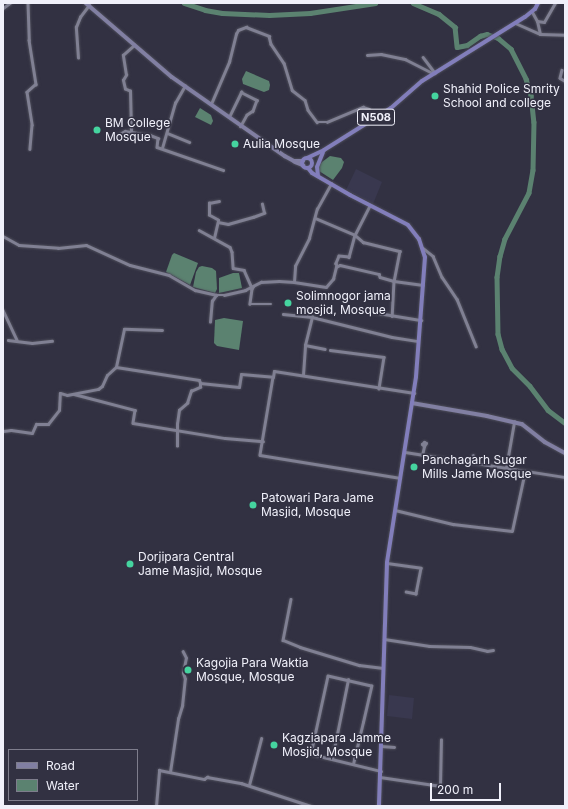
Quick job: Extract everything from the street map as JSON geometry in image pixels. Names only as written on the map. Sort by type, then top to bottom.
[{"type":"highway","points":[[532,12],[538,3]]},
{"type":"highway","name":"N508","points":[[314,155],[396,104],[416,86],[434,73],[532,12]]},
{"type":"highway","points":[[318,174],[318,162],[324,150]]},
{"type":"highway","points":[[314,155],[307,158],[303,163],[309,169],[331,184],[408,225],[417,235],[425,257],[420,341],[414,393],[388,563],[379,806]]},
{"type":"highway","points":[[309,169],[314,155]]},
{"type":"highway","points":[[307,158],[312,161]]},
{"type":"main road","points":[[88,4],[134,45],[185,86],[290,160],[303,163]]},
{"type":"main road","points":[[412,403],[514,422],[526,426],[545,442],[565,453]]},
{"type":"street","points":[[3,8],[10,3]]},
{"type":"street","points":[[28,3],[29,40],[36,84],[35,87],[28,91],[27,94],[32,126],[30,149]]},
{"type":"street","points":[[537,21],[544,22],[555,3]]},
{"type":"street","points":[[78,58],[76,27],[88,4]]},
{"type":"street","points":[[532,12],[537,21],[540,34]]},
{"type":"street","points":[[516,23],[540,34],[565,35]]},
{"type":"street","points":[[210,104],[229,62],[236,34],[238,30],[246,27],[269,36],[271,44],[284,63],[292,90],[305,100],[308,110],[317,122],[327,122],[363,107],[369,109],[375,118]]},
{"type":"street","points":[[131,131],[130,91],[125,89],[123,80],[126,75],[123,55],[134,45]]},
{"type":"street","points":[[367,55],[381,54],[405,59],[434,73]]},
{"type":"street","points":[[422,57],[434,73]]},
{"type":"street","points":[[562,70],[560,78],[565,81]]},
{"type":"street","points":[[162,148],[177,100],[185,86]]},
{"type":"street","points":[[229,117],[241,92],[257,100],[253,111],[246,116],[241,126]]},
{"type":"street","points":[[116,136],[122,131],[131,131],[158,138],[156,146],[196,162],[223,170]]},
{"type":"street","points":[[167,133],[189,142]]},
{"type":"street","points":[[294,282],[296,266],[309,238],[318,206],[331,184]]},
{"type":"street","points":[[219,200],[209,203],[209,215],[218,219],[218,222],[228,224],[264,213],[262,204]]},
{"type":"street","points":[[3,236],[19,245],[56,248],[88,246],[130,266],[167,274],[191,289],[216,295],[234,293],[254,285],[273,281],[294,282],[326,287],[333,278],[339,256],[349,257],[355,235],[370,206]]},
{"type":"street","points":[[314,218],[355,235],[362,242],[400,251],[394,281],[392,316]]},
{"type":"street","points":[[214,238],[218,222]]},
{"type":"street","points":[[199,230],[230,247],[232,252],[233,268],[244,270],[251,286]]},
{"type":"street","points":[[423,248],[433,256],[442,277],[457,299],[476,346]]},
{"type":"street","points":[[337,266],[345,266],[379,274],[380,277],[394,281],[424,285]]},
{"type":"street","points":[[254,285],[250,304],[270,304]]},
{"type":"street","points":[[210,322],[212,301],[216,295]]},
{"type":"street","points":[[3,310],[17,341]]},
{"type":"street","points":[[372,312],[421,320]]},
{"type":"street","points":[[283,314],[312,317],[392,337],[420,341]]},
{"type":"street","points":[[303,375],[305,345],[312,317]]},
{"type":"street","points":[[3,431],[11,430],[32,433],[36,424],[48,424],[59,410],[60,393],[68,395],[74,394],[102,386],[106,375],[116,367],[124,328],[162,330]]},
{"type":"street","points":[[8,340],[32,343],[52,341]]},
{"type":"street","points":[[305,345],[325,349]]},
{"type":"street","points":[[330,350],[384,357],[379,389]]},
{"type":"street","points":[[116,367],[199,380],[200,383],[239,387],[241,374],[273,377]]},
{"type":"street","points":[[400,479],[260,455],[274,371],[379,389],[414,393]]},
{"type":"street","points":[[176,446],[176,430],[179,410],[187,403],[191,391],[200,387],[200,383]]},
{"type":"street","points":[[74,394],[135,410],[133,423],[225,438],[263,441]]},
{"type":"street","points":[[506,468],[514,422]]},
{"type":"street","points":[[422,455],[424,446]]},
{"type":"street","points":[[404,452],[565,477]]},
{"type":"street","points":[[467,462],[473,455]]},
{"type":"street","points":[[395,510],[453,524],[512,531],[525,471]]},
{"type":"street","points":[[388,563],[421,568],[416,594],[406,592]]},
{"type":"street","points":[[291,598],[283,640],[300,647],[360,665],[384,668]]},
{"type":"street","points":[[384,639],[446,648],[470,647],[487,651],[493,650]]},
{"type":"street","points":[[170,772],[182,706],[185,679],[183,673],[186,658],[184,652]]},
{"type":"street","points":[[311,754],[328,676],[348,680],[371,686],[353,764]]},
{"type":"street","points":[[332,759],[348,680]]},
{"type":"street","points":[[249,785],[261,739]]},
{"type":"street","points":[[380,777],[440,786],[441,740]]},
{"type":"street","points":[[381,746],[394,747]]},
{"type":"street","points":[[297,750],[381,771]]},
{"type":"street","points":[[156,806],[159,770],[204,779],[207,777],[249,785],[312,806]]},
{"type":"shaded area","points":[[356,169],[382,182],[373,204],[346,190]]},
{"type":"shaded area","points":[[389,695],[414,698],[412,719],[387,716]]},
{"type":"water","points":[[246,71],[269,81],[269,90],[264,92],[243,84],[242,79]]},
{"type":"water","points":[[200,108],[211,115],[213,121],[211,125],[195,117]]},
{"type":"water","points":[[330,156],[341,158],[344,162],[342,168],[333,180],[319,171],[318,165]]},
{"type":"water","points":[[174,253],[198,263],[190,285],[166,272]]},
{"type":"water","points":[[202,266],[212,268],[216,271],[217,289],[215,293],[193,287],[196,272],[199,267]]},
{"type":"water","points":[[233,273],[239,273],[242,288],[219,293],[219,278]]},
{"type":"water","points":[[224,318],[243,321],[239,350],[217,346],[214,343],[215,320]]},
{"type":"waterway","points":[[184,3],[205,10],[222,13],[269,15],[310,13],[375,3]]},
{"type":"waterway","points":[[413,3],[439,14],[455,27],[457,47],[467,45],[480,36],[487,34],[498,38],[511,49],[526,79],[531,95],[534,122],[533,170],[529,193],[505,239],[500,256],[497,277],[498,334],[502,349],[512,368],[530,386],[548,410],[565,423]]},
{"type":"place","name":"Shahid Police Smrity School and college","points":[[435,96]]},
{"type":"place","name":"BM College Mosque","points":[[97,130]]},
{"type":"place","name":"Aulia Mosque","points":[[235,144]]},
{"type":"place","name":"Solimnogor jama mosjid, Mosque","points":[[288,303]]},
{"type":"place","name":"Panchagarh Sugar Mills Jame Mosque","points":[[414,467]]},
{"type":"place","name":"Patowari Para Jame Masjid, Mosque","points":[[253,505]]},
{"type":"place","name":"Dorjipara Central Jame Masjid, Mosque","points":[[130,564]]},
{"type":"place","name":"Kagojia Para Waktia Mosque, Mosque","points":[[188,670]]},
{"type":"place","name":"Kagziapara Jamme Mosjid, Mosque","points":[[274,745]]}]
